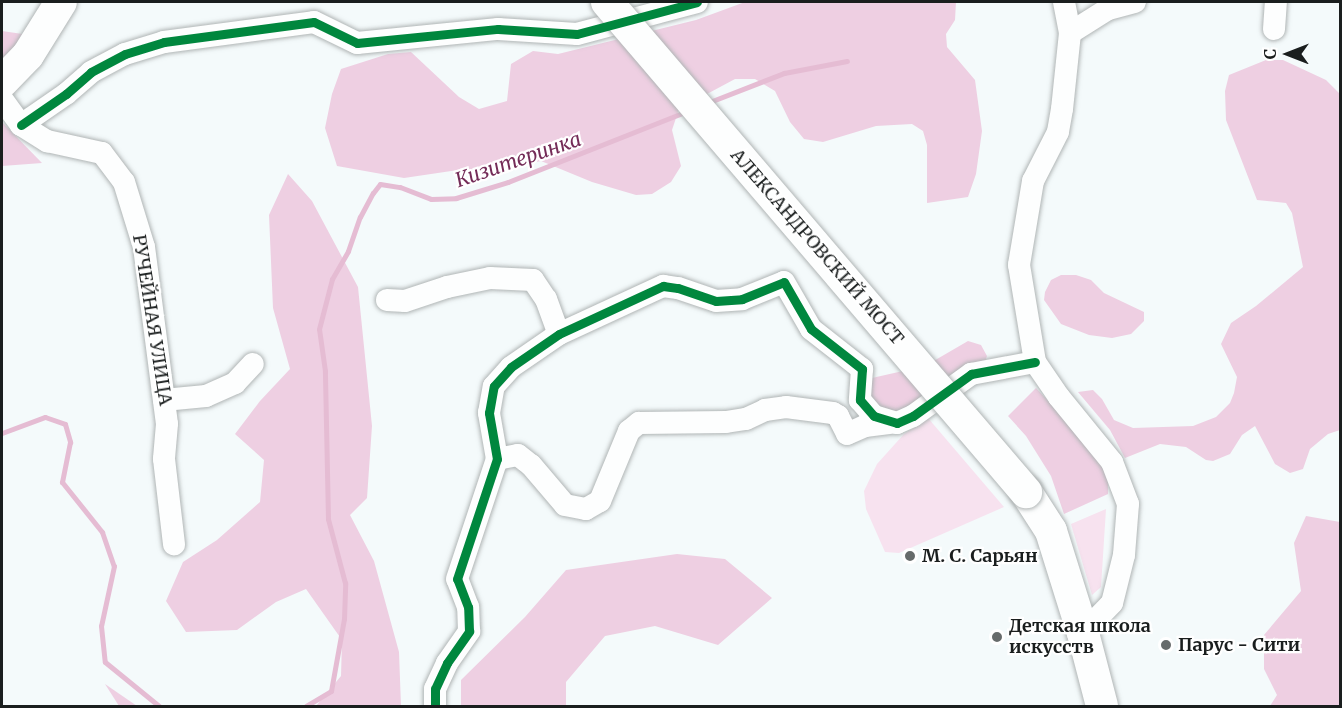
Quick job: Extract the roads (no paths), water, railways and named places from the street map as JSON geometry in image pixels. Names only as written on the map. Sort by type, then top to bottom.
[{"type":"main road","points":[[2,82],[28,55],[61,2]]},
{"type":"main road","name":"АЛЕКСАНДРОВСКИЙ МОСТ","points":[[607,2],[1026,492],[1051,531],[1083,633],[1102,706]]},
{"type":"street","points":[[21,124],[66,94],[91,72],[124,54],[164,42],[314,22],[357,43],[498,29],[577,34],[697,2]]},
{"type":"street","points":[[1064,2],[1070,33],[1058,132],[1033,181],[1018,265],[1035,362],[1059,397],[1112,462],[1128,504],[1124,555],[1112,603],[1083,633]]},
{"type":"street","points":[[1070,33],[1108,9],[1136,2]]},
{"type":"street","points":[[1275,29],[1276,2]]},
{"type":"street","name":"РУЧЕЙНАЯ УЛИЦА","points":[[2,99],[21,124],[47,141],[102,153],[124,182],[144,247],[167,424],[164,459],[174,544]]},
{"type":"street","points":[[387,300],[405,301],[447,287],[490,278],[533,280],[546,299],[559,334]]},
{"type":"street","points":[[435,706],[435,689],[447,663],[469,631],[468,607],[457,579],[497,459],[489,413],[494,386],[511,367],[559,334],[663,286],[678,288],[716,301],[741,299],[784,282],[812,328],[862,369],[860,400],[874,416],[897,423]]},
{"type":"street","points":[[497,459],[518,455],[531,465],[565,504],[586,508],[600,501],[629,431],[639,423],[726,422],[746,419],[765,410],[786,407],[833,413],[838,416],[847,434],[865,426],[897,423],[913,416],[971,374],[1035,362]]},
{"type":"street","points":[[164,400],[206,396],[235,383],[253,364]]},
{"type":"waterway","name":"Кизитеринка","points":[[707,103],[784,73],[847,61]]},
{"type":"waterway","name":"Кизитеринка","points":[[306,706],[331,691],[344,619],[345,583],[328,519],[325,371],[319,329],[332,279],[348,251],[360,217],[373,193],[380,184],[400,187],[431,199],[456,198],[508,182],[687,111]]},
{"type":"waterway","name":"Кизитеринка","points":[[2,433],[45,417],[65,424],[70,442],[62,482],[102,532],[114,566],[101,626],[105,662],[159,706]]},
{"type":"place","name":"М. С. Сарьян","points":[[910,556]]},
{"type":"place","name":"Детская школа искусств","points":[[997,637]]},
{"type":"place","name":"Парус - Сити","points":[[1166,645]]}]
